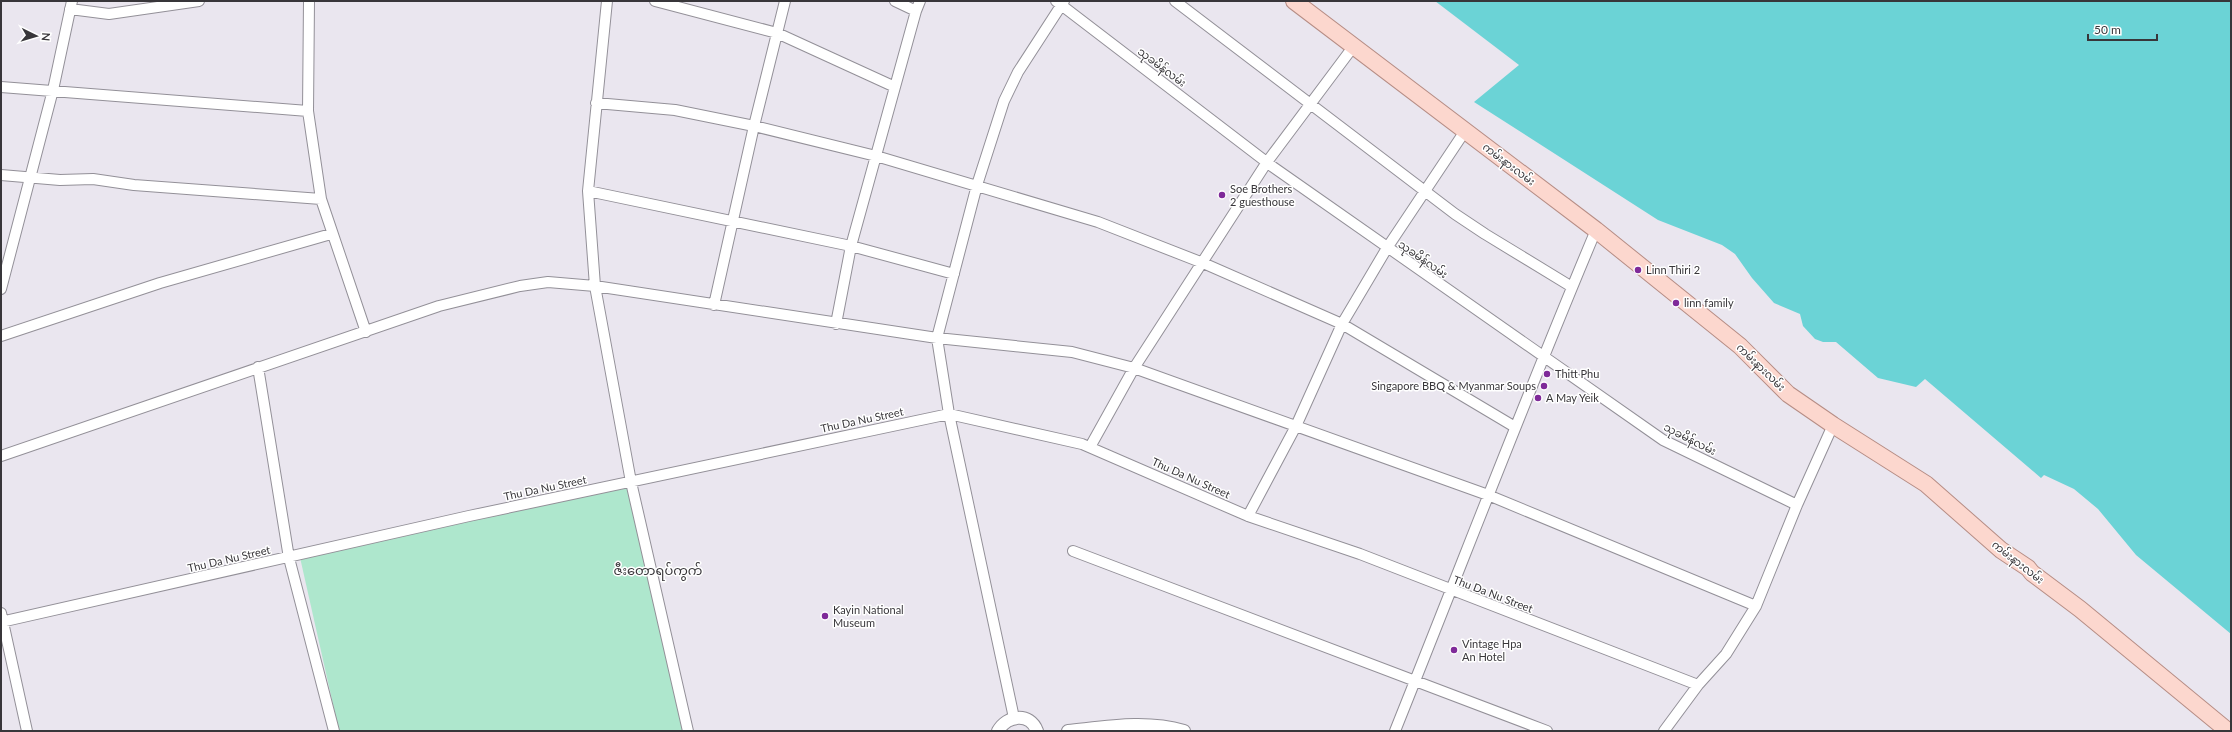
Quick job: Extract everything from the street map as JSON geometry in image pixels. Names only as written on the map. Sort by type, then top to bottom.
[{"type":"main road","name":"ကမ်းနားလမ်း","points":[[1294,1],[1596,230],[1740,346],[1788,394],[1833,425],[1926,484],[2001,550],[2028,568],[2032,573],[2080,609],[2228,731]]},
{"type":"street","points":[[1,289],[53,90],[71,5],[109,14],[199,1]]},
{"type":"street","points":[[309,1],[308,111],[321,199],[331,234],[366,332]]},
{"type":"street","points":[[607,1],[588,191],[595,286],[631,482],[688,731]]},
{"type":"street","points":[[655,1],[777,33],[895,87]]},
{"type":"street","points":[[714,305],[754,126],[785,1]]},
{"type":"street","points":[[895,1],[916,11]]},
{"type":"street","points":[[836,324],[851,246],[920,1]]},
{"type":"street","points":[[1176,1],[1425,192],[1485,234],[1572,287]]},
{"type":"street","points":[[1014,718],[949,414],[937,338],[977,185],[1004,100],[1018,72],[1060,2]]},
{"type":"street","name":"သုခမိန်လမ်း","points":[[1060,2],[1267,162],[1542,358],[1663,440],[1797,504]]},
{"type":"street","points":[[1090,447],[1134,368],[1267,162],[1353,47]]},
{"type":"street","points":[[1,87],[308,111]]},
{"type":"street","points":[[596,103],[675,110],[754,126],[876,156],[1098,222],[1203,263],[1342,324],[1515,427]]},
{"type":"street","points":[[1248,516],[1296,426],[1342,324],[1387,248],[1466,131]]},
{"type":"street","points":[[1,175],[60,180],[93,179],[134,185],[321,199]]},
{"type":"street","points":[[588,191],[851,246],[954,274]]},
{"type":"street","points":[[1395,731],[1452,591],[1542,358],[1596,230]]},
{"type":"street","points":[[1,336],[160,283],[331,234]]},
{"type":"street","points":[[1,456],[439,306],[520,286],[548,282],[595,286],[836,324],[937,338],[1072,352],[1134,368],[1488,495],[1756,606]]},
{"type":"street","points":[[258,367],[289,558],[334,731]]},
{"type":"street","name":"Thu Da Nu Street","points":[[2,619],[949,414],[1090,447],[1248,516],[1360,554],[1452,591],[1698,685]]},
{"type":"street","points":[[1664,731],[1698,685],[1726,654],[1756,606],[1797,504],[1833,425]]},
{"type":"street","points":[[1073,552],[1416,680],[1474,704],[1547,731]]},
{"type":"street","points":[[2,619],[27,731]]},
{"type":"street","points":[[997,731],[1002,724],[1014,718],[1027,719],[1032,723],[1037,731]]},
{"type":"street","points":[[1068,731],[1131,724],[1157,726],[1184,731]]},
{"type":"green space","points":[[631,482],[688,731],[339,731],[299,553]]},
{"type":"water","points":[[1435,1],[2231,1],[2231,634],[2136,555],[2098,509],[2074,489],[2044,475],[2041,478],[1925,379],[1916,387],[1878,378],[1836,342],[1823,342],[1815,339],[1803,326],[1800,314],[1774,303],[1752,278],[1735,254],[1722,245],[1658,220],[1474,102],[1519,65]]},
{"type":"place","name":"Soe Brothers 2 guesthouse","points":[[1222,195]]},
{"type":"place","name":"Linn Thiri 2","points":[[1638,270]]},
{"type":"place","name":"linn family","points":[[1676,303]]},
{"type":"place","name":"Thitt Phu","points":[[1547,374]]},
{"type":"place","name":"Singapore BBQ & Myanmar Soups","points":[[1544,386]]},
{"type":"place","name":"A May Yeik","points":[[1538,398]]},
{"type":"place","name":"Kayin National Museum","points":[[825,616]]},
{"type":"place","name":"Vintage Hpa An Hotel","points":[[1454,650]]},
{"type":"district","name":"ဇီးတောရပ်ကွက်","points":[[658,570]]}]
